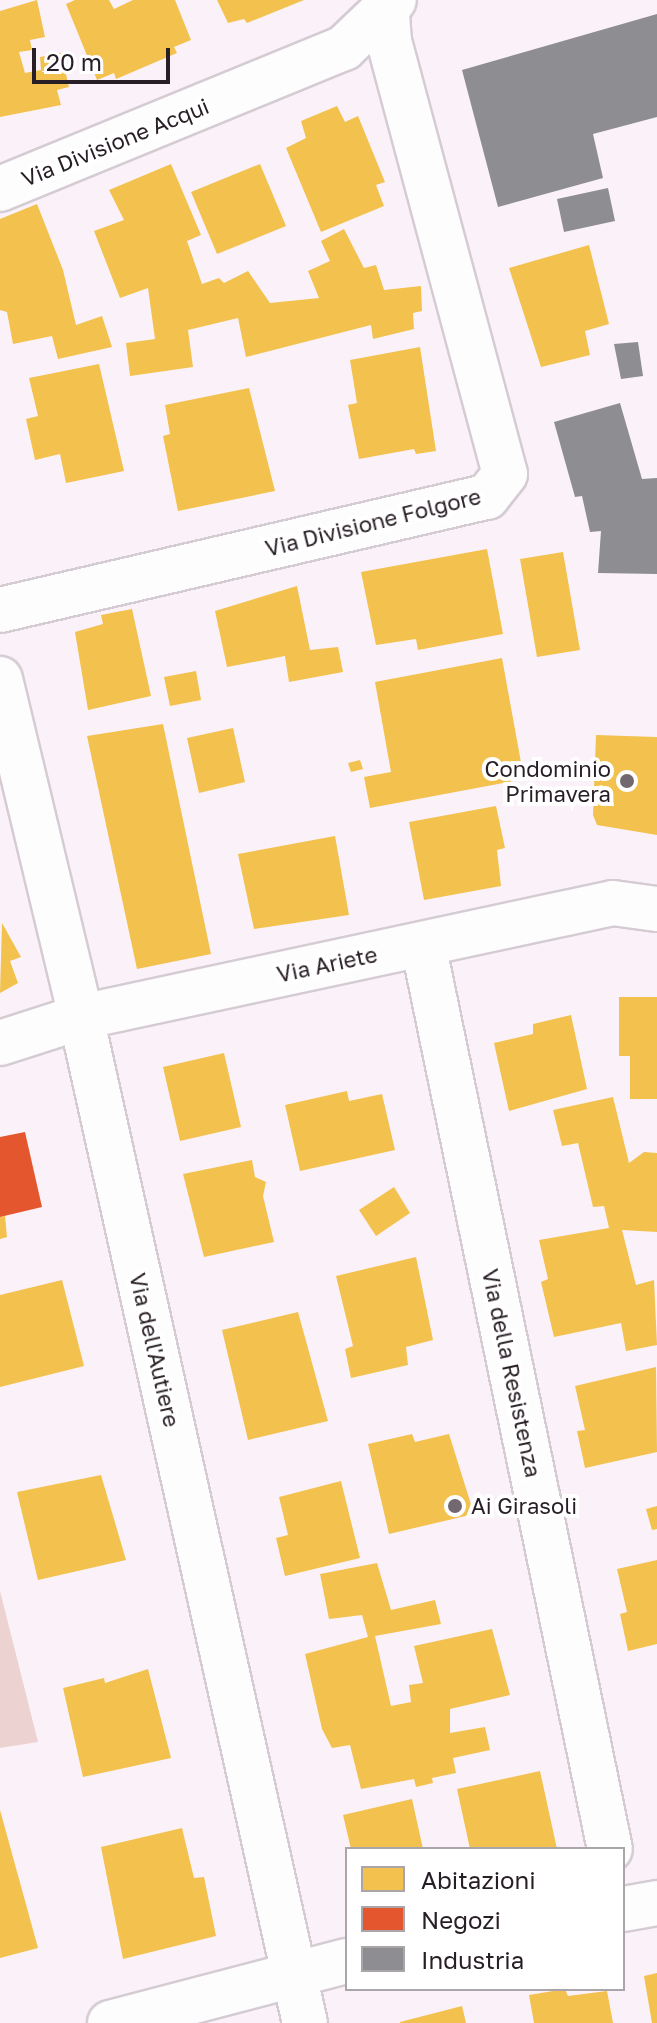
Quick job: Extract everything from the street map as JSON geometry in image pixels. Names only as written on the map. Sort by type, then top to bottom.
[{"type":"street","name":"Via Divisione Acqui","points":[[0,189],[344,48],[391,5]]},
{"type":"street","name":"Via Divisione Folgore","points":[[0,610],[487,497],[505,474],[389,42],[391,5]]},
{"type":"street","name":"Via dell'Autiere","points":[[0,679],[81,1017],[305,2023]]},
{"type":"street","name":"Via Ariete","points":[[0,1043],[81,1017],[613,903],[657,909]]},
{"type":"street","name":"Via della Resistenza","points":[[423,944],[610,1847]]},
{"type":"street","points":[[625,1909],[657,1903]]},
{"type":"street","points":[[110,2023],[294,1971],[345,1961]]},
{"type":"shaded area","points":[[0,1591],[38,1742],[0,1748]]},
{"type":"building: Abitazioni","points":[[37,0],[45,37],[30,40],[32,50],[19,52],[25,73],[41,70],[40,57],[61,53],[69,87],[57,90],[61,105],[0,117],[0,11]]},
{"type":"building: Abitazioni","points":[[75,0],[109,0],[114,9],[133,0],[175,0],[191,40],[174,47],[177,53],[116,79],[114,73],[97,80],[66,4]]},
{"type":"building: Abitazioni","points":[[217,0],[304,0],[247,23],[244,19],[228,23]]},
{"type":"building: Abitazioni","points":[[337,106],[345,122],[358,116],[385,182],[376,185],[384,206],[321,232],[286,148],[306,138],[301,121]]},
{"type":"building: Abitazioni","points":[[171,164],[201,235],[187,241],[202,284],[219,278],[224,283],[248,271],[270,303],[319,298],[308,271],[330,261],[321,241],[344,229],[364,268],[376,265],[384,290],[421,286],[422,311],[413,313],[414,329],[373,339],[371,325],[246,357],[238,318],[188,330],[193,367],[130,376],[126,343],[155,339],[148,288],[120,298],[94,231],[124,220],[109,190]]},
{"type":"building: Abitazioni","points":[[260,164],[286,226],[217,254],[191,192]]},
{"type":"building: Abitazioni","points":[[37,204],[63,270],[76,325],[102,316],[112,347],[58,359],[52,336],[13,344],[7,312],[0,310],[0,219]]},
{"type":"building: Abitazioni","points":[[589,245],[609,324],[585,331],[590,355],[541,367],[509,268]]},
{"type":"building: Abitazioni","points":[[420,347],[436,451],[416,454],[414,449],[359,459],[348,405],[357,403],[350,360]]},
{"type":"building: Abitazioni","points":[[99,364],[124,471],[66,483],[60,454],[35,460],[26,419],[38,416],[29,378]]},
{"type":"building: Abitazioni","points":[[249,388],[275,491],[178,511],[163,436],[170,434],[165,405]]},
{"type":"building: Abitazioni","points":[[487,549],[503,634],[418,650],[416,639],[376,645],[361,572]]},
{"type":"building: Abitazioni","points":[[563,552],[580,650],[537,657],[520,559]]},
{"type":"building: Abitazioni","points":[[297,586],[310,650],[338,647],[343,672],[289,682],[285,656],[227,667],[215,611]]},
{"type":"building: Abitazioni","points":[[132,609],[151,696],[88,710],[75,632],[103,624],[101,615]]},
{"type":"building: Abitazioni","points":[[502,658],[524,779],[370,808],[364,777],[391,772],[375,682]]},
{"type":"building: Abitazioni","points":[[196,671],[201,700],[170,706],[164,677]]},
{"type":"building: Abitazioni","points":[[163,724],[211,954],[137,969],[87,736]]},
{"type":"building: Abitazioni","points":[[233,728],[245,782],[199,793],[187,738]]},
{"type":"building: Abitazioni","name":"Condominio Primavera","points":[[596,735],[657,737],[657,835],[597,825],[593,815]]},
{"type":"building: Abitazioni","points":[[360,760],[363,769],[351,772],[348,763]]},
{"type":"building: Abitazioni","points":[[496,806],[505,848],[497,850],[501,886],[424,900],[409,822]]},
{"type":"building: Abitazioni","points":[[335,836],[349,915],[254,929],[238,854]]},
{"type":"building: Abitazioni","points":[[2,923],[21,957],[10,961],[18,983],[0,993]]},
{"type":"building: Abitazioni","points":[[619,997],[657,997],[657,1099],[630,1099],[630,1056],[619,1056]]},
{"type":"building: Abitazioni","points":[[571,1015],[587,1089],[509,1111],[494,1043],[533,1034],[533,1024]]},
{"type":"building: Abitazioni","points":[[224,1053],[241,1127],[180,1141],[163,1067]]},
{"type":"building: Abitazioni","points":[[347,1091],[349,1101],[382,1094],[395,1150],[300,1171],[285,1105]]},
{"type":"building: Abitazioni","points":[[613,1097],[629,1163],[644,1152],[657,1153],[657,1232],[622,1230],[636,1285],[654,1280],[657,1345],[626,1351],[621,1323],[554,1337],[541,1282],[548,1279],[539,1240],[609,1228],[604,1206],[593,1207],[578,1143],[562,1146],[553,1110]]},
{"type":"building: Abitazioni","points":[[252,1160],[255,1177],[266,1182],[263,1196],[274,1242],[204,1257],[183,1174]]},
{"type":"building: Abitazioni","points":[[394,1187],[410,1213],[376,1236],[359,1210]]},
{"type":"building: Abitazioni","points":[[5,1216],[7,1237],[0,1239],[0,1217]]},
{"type":"building: Abitazioni","points":[[416,1257],[433,1340],[406,1347],[408,1365],[351,1378],[345,1349],[353,1346],[336,1276]]},
{"type":"building: Abitazioni","points":[[62,1280],[84,1366],[0,1387],[0,1295]]},
{"type":"building: Abitazioni","points":[[298,1312],[328,1421],[248,1440],[222,1330]]},
{"type":"building: Abitazioni","points":[[656,1367],[657,1452],[585,1468],[577,1431],[585,1430],[575,1386]]},
{"type":"building: Abitazioni","points":[[412,1434],[415,1442],[449,1434],[474,1514],[389,1534],[368,1444]]},
{"type":"building: Abitazioni","points":[[101,1475],[126,1560],[38,1580],[17,1492]]},
{"type":"building: Abitazioni","points":[[341,1481],[360,1558],[285,1576],[276,1538],[288,1535],[279,1497]]},
{"type":"building: Abitazioni","points":[[657,1506],[657,1529],[652,1530],[646,1509]]},
{"type":"building: Abitazioni","points":[[657,1560],[657,1644],[628,1651],[620,1614],[627,1612],[617,1569]]},
{"type":"building: Abitazioni","points":[[377,1563],[391,1610],[435,1600],[441,1624],[375,1636],[391,1706],[411,1702],[409,1685],[423,1683],[414,1646],[492,1629],[510,1695],[450,1709],[450,1733],[485,1727],[490,1750],[453,1758],[456,1773],[432,1778],[433,1783],[416,1787],[414,1779],[361,1789],[350,1745],[332,1748],[322,1729],[305,1654],[368,1637],[362,1615],[329,1619],[320,1574]]},
{"type":"building: Abitazioni","points":[[148,1669],[171,1758],[83,1777],[63,1688],[104,1678],[105,1683]]},
{"type":"building: Abitazioni","points":[[540,1771],[557,1847],[470,1847],[457,1789]]},
{"type":"building: Abitazioni","points":[[412,1799],[423,1847],[351,1847],[343,1815]]},
{"type":"building: Abitazioni","points":[[0,1810],[38,1948],[0,1958]]},
{"type":"building: Abitazioni","points":[[182,1828],[194,1878],[204,1877],[216,1936],[123,1959],[101,1847]]},
{"type":"building: Abitazioni","points":[[657,1973],[657,2023],[652,2023],[644,1976]]},
{"type":"building: Abitazioni","points":[[566,1991],[568,1996],[607,1991],[613,2023],[534,2023],[529,1995]]},
{"type":"building: Abitazioni","points":[[462,2006],[466,2023],[400,2023],[400,2022]]},
{"type":"building: Negozi","points":[[25,1132],[42,1207],[0,1217],[0,1137]]},
{"type":"building: Industria","points":[[657,14],[657,117],[593,134],[603,178],[498,207],[462,70]]},
{"type":"building: Industria","points":[[608,188],[615,221],[564,232],[557,199]]},
{"type":"building: Industria","points":[[638,342],[643,376],[621,379],[614,344]]},
{"type":"building: Industria","points":[[620,403],[642,479],[657,478],[657,574],[598,573],[601,531],[590,532],[582,496],[575,497],[554,422]]},
{"type":"place","name":"Condominio Primavera","points":[[627,781]]},
{"type":"place","name":"Ai Girasoli","points":[[455,1506]]}]
